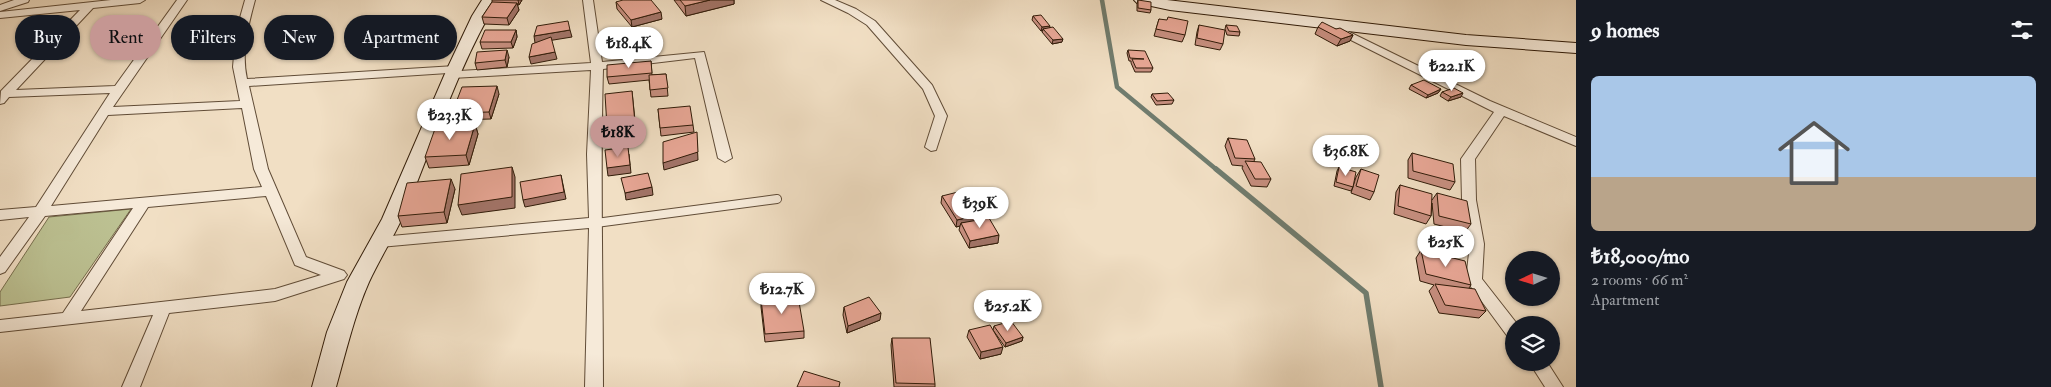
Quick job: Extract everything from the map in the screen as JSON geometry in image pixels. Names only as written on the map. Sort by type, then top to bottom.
[{"type":"street","points":[[0,8],[24,0]]},
{"type":"street","points":[[0,15],[140,0]]},
{"type":"street","points":[[0,268],[41,211],[119,89],[182,0]]},
{"type":"street","points":[[250,0],[241,32],[239,67],[261,168],[300,261],[358,282]]},
{"type":"street","points":[[324,387],[339,332],[358,282],[380,242],[454,72],[480,16],[490,0]]},
{"type":"street","points":[[588,0],[597,66],[594,154],[596,223],[594,387]]},
{"type":"street","points":[[826,0],[852,11],[872,23],[928,88],[941,116],[932,147]]},
{"type":"street","points":[[1142,0],[1170,6],[1466,40],[1576,48]]},
{"type":"street","points":[[3,97],[89,6]]},
{"type":"street","points":[[1328,24],[1501,111],[1576,142]]},
{"type":"street","points":[[242,84],[597,66],[700,54],[725,158]]},
{"type":"street","points":[[3,97],[119,89]]},
{"type":"street","points":[[105,110],[246,104]]},
{"type":"street","points":[[1501,111],[1468,159],[1469,200],[1477,244],[1474,280],[1505,320]]},
{"type":"street","points":[[0,215],[270,191]]},
{"type":"street","points":[[68,318],[144,202]]},
{"type":"street","points":[[380,242],[578,223],[596,223]]},
{"type":"street","points":[[0,326],[275,295],[338,274]]},
{"type":"street","points":[[131,387],[164,307]]},
{"type":"street","points":[[1542,371],[1554,387]]},
{"type":"lane","points":[[596,223],[777,199]]},
{"type":"green space","points":[[131,209],[70,297],[0,306],[0,292],[49,217]]},
{"type":"building","points":[[623,0],[651,0],[661,12],[631,20],[616,2]]},
{"type":"building","points":[[680,0],[710,0],[685,6]]},
{"type":"building","points":[[1138,0],[1151,2],[1151,10],[1138,8]]},
{"type":"building","points":[[492,2],[517,3],[507,18],[482,17]]},
{"type":"building","points":[[1041,15],[1050,26],[1042,27],[1033,16]]},
{"type":"building","points":[[1168,17],[1188,21],[1185,35],[1156,29],[1159,19],[1167,20]]},
{"type":"building","points":[[568,21],[570,30],[534,36],[537,26]]},
{"type":"building","points":[[1322,22],[1353,35],[1341,39],[1318,27]]},
{"type":"building","points":[[1199,25],[1225,30],[1223,44],[1197,38]]},
{"type":"building","points":[[1226,25],[1237,26],[1240,32],[1229,31]]},
{"type":"building","points":[[1053,27],[1063,39],[1053,40],[1043,29]]},
{"type":"building","points":[[485,30],[516,30],[511,42],[480,42]]},
{"type":"building","points":[[551,37],[555,52],[529,57],[532,44]]},
{"type":"building","points":[[507,50],[505,60],[475,63],[477,52]]},
{"type":"building","points":[[1128,50],[1145,51],[1153,68],[1136,68],[1132,59],[1144,59],[1130,58]]},
{"type":"building","points":[[651,61],[652,73],[607,77],[607,65]]},
{"type":"building","points":[[666,74],[668,88],[650,90],[649,75]]},
{"type":"building","points":[[1424,80],[1441,89],[1428,95],[1411,85]]},
{"type":"building","points":[[497,86],[489,112],[452,113],[462,87]]},
{"type":"building","points":[[1454,88],[1463,93],[1451,97],[1442,92]]},
{"type":"building","points":[[632,91],[635,123],[607,127],[605,94]]},
{"type":"building","points":[[1168,93],[1174,100],[1157,101],[1152,94]]},
{"type":"building","points":[[690,106],[693,125],[660,128],[658,109]]},
{"type":"building","points":[[475,124],[466,155],[425,157],[436,126]]},
{"type":"building","points":[[697,132],[698,152],[663,163],[663,142]]},
{"type":"building","points":[[1228,138],[1247,140],[1255,159],[1235,158]]},
{"type":"building","points":[[628,147],[630,165],[607,168],[605,150]]},
{"type":"building","points":[[1412,153],[1453,164],[1455,182],[1413,171]]},
{"type":"building","points":[[1245,161],[1261,162],[1271,179],[1255,179]]},
{"type":"building","points":[[512,167],[512,197],[458,205],[461,174]]},
{"type":"building","points":[[1339,167],[1356,172],[1353,187],[1336,182]]},
{"type":"building","points":[[1361,169],[1379,175],[1374,192],[1356,186]]},
{"type":"building","points":[[648,173],[652,187],[625,193],[621,178]]},
{"type":"building","points":[[561,175],[564,192],[523,200],[520,182]]},
{"type":"building","points":[[451,179],[444,212],[398,216],[407,183]]},
{"type":"building","points":[[1400,185],[1432,194],[1431,216],[1398,206]]},
{"type":"building","points":[[970,189],[987,213],[957,220],[942,196]]},
{"type":"building","points":[[1437,193],[1467,201],[1471,224],[1439,216]]},
{"type":"building","points":[[989,218],[999,235],[970,241],[961,223]]},
{"type":"building","points":[[1421,250],[1465,261],[1471,285],[1426,274]]},
{"type":"building","points":[[1435,284],[1475,289],[1486,311],[1445,305]]},
{"type":"building","points":[[798,296],[804,331],[765,334],[761,299]]},
{"type":"building","points":[[869,297],[881,313],[848,326],[844,307]]},
{"type":"building","points":[[1011,321],[1023,337],[1006,343],[994,326]]},
{"type":"building","points":[[990,325],[1003,347],[981,352],[969,330]]},
{"type":"building","points":[[892,338],[930,338],[935,384],[896,383]]},
{"type":"building","points":[[804,371],[840,382],[839,387],[797,387]]},
{"type":"waterway","points":[[1102,0],[1117,87],[1217,170]]},
{"type":"waterway","points":[[1216,169],[1366,293],[1381,387]]}]
